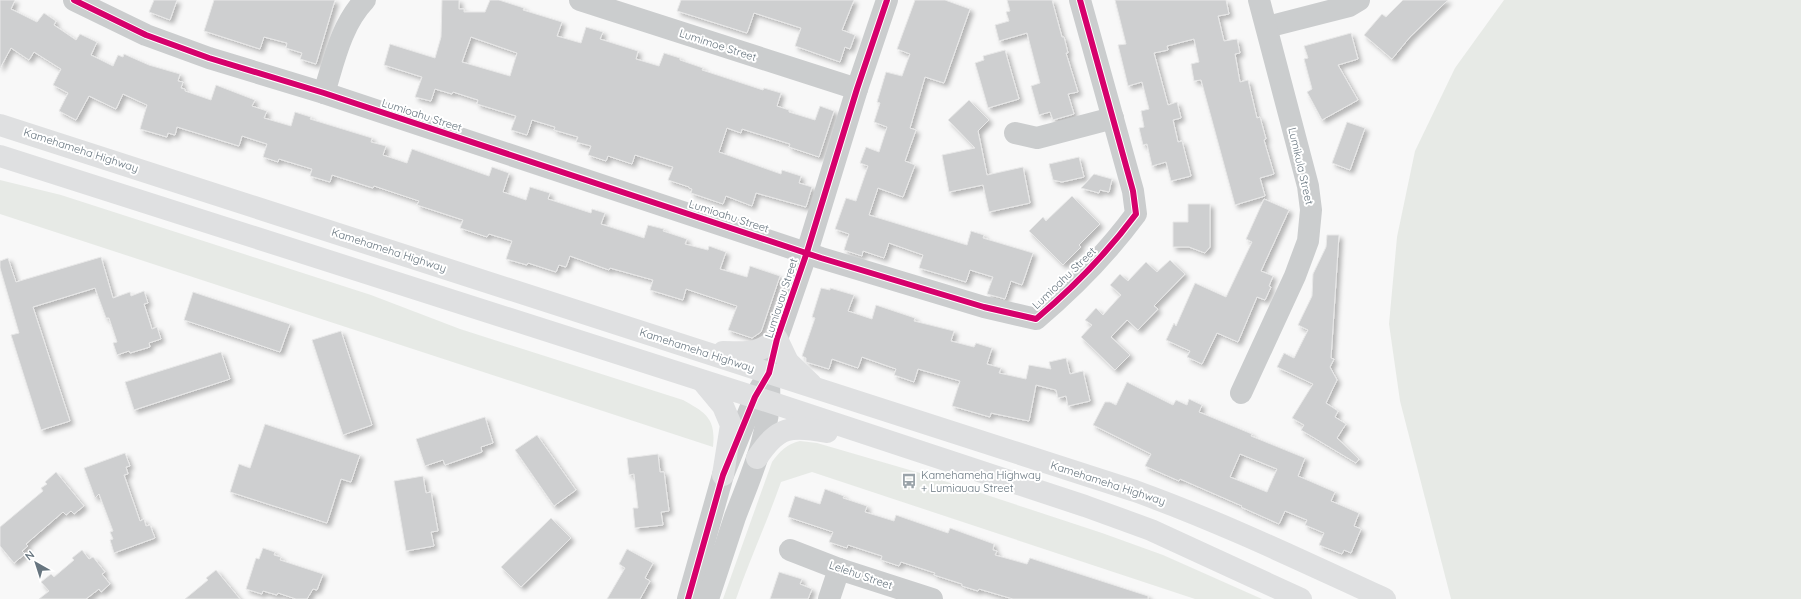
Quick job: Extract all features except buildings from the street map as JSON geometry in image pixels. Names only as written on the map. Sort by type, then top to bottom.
[{"type":"main road","name":"Kamehameha Highway","points":[[0,125],[1183,508],[1385,599]]},
{"type":"main road","points":[[0,156],[763,400],[1086,506],[1151,530],[1301,599]]},
{"type":"main road","points":[[700,352],[755,352],[765,349],[777,339],[788,362],[815,388]]},
{"type":"main road","points":[[703,382],[723,406],[731,425],[723,475]]},
{"type":"main road","points":[[758,458],[766,444],[781,433],[794,427],[838,434],[861,433]]},
{"type":"street","name":"Lumioahu Street","points":[[74,0],[101,6],[146,35],[209,58],[324,93],[807,252],[984,307],[1036,319],[1085,274],[1118,239],[1136,214],[1133,190],[1080,0]]},
{"type":"street","points":[[324,93],[344,29],[358,7],[365,0]]},
{"type":"street","name":"Lumimoe Street","points":[[580,0],[857,90]]},
{"type":"street","name":"Lumiauau Street","points":[[708,599],[735,519],[758,458],[763,400],[777,339],[807,252],[857,90],[887,0]]},
{"type":"street","name":"Lumikula Street","points":[[1241,393],[1295,276],[1308,241],[1311,210],[1308,186],[1260,0]]},
{"type":"street","points":[[1267,27],[1348,6],[1359,0]]},
{"type":"street","points":[[1015,133],[1037,138],[1113,118]]},
{"type":"street","name":"Lumiauau Street","points":[[688,599],[723,475],[763,400]]},
{"type":"street","name":"Lelehu Street","points":[[790,550],[839,569],[932,599]]},
{"type":"street","points":[[829,599],[839,569]]},
{"type":"shaded area","points":[[1504,0],[1801,0],[1801,599],[1451,599],[1400,401],[1389,324],[1397,237],[1415,151],[1455,68]]},
{"type":"shaded area","points":[[0,180],[61,195],[371,295],[460,329],[683,400],[698,409],[708,418],[713,429],[713,447],[0,214]]},
{"type":"shaded area","points":[[800,441],[817,443],[920,473],[1102,533],[1163,555],[1262,599],[1195,599],[812,472],[781,482],[736,599],[723,599],[772,462],[784,448]]},
{"type":"cycle path","points":[[74,0],[146,35],[209,58],[324,93],[821,258],[984,307],[1036,319],[1064,295],[1089,269],[1136,214],[1133,191],[1080,0]]},
{"type":"cycle path","points":[[688,599],[723,475],[755,397],[769,373],[777,339],[807,252],[857,89],[887,0]]},
{"type":"place","name":"Kamehameha Highway + Lumiauau Street","points":[[909,481]]}]
